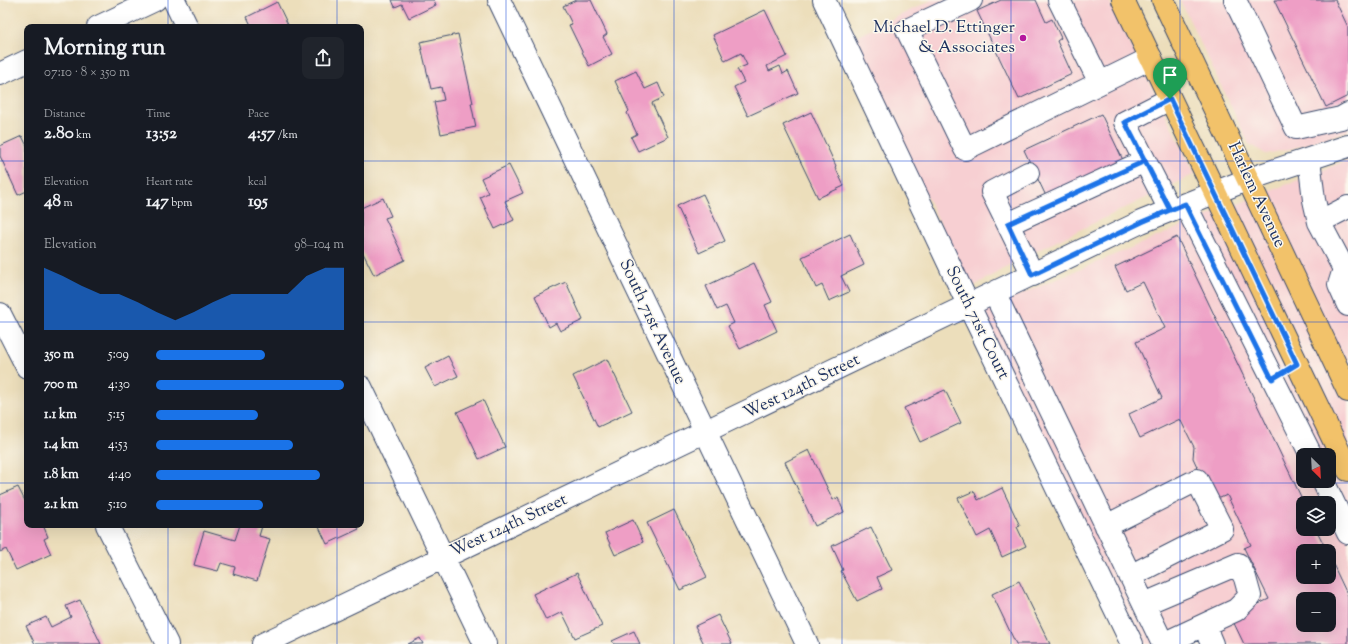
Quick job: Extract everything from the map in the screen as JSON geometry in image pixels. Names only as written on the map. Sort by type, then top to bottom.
[{"type":"main road","points":[[1123,0],[1348,470]]},
{"type":"main road","name":"Harlem Avenue","points":[[1163,0],[1348,391]]},
{"type":"street","points":[[104,24],[155,0]]},
{"type":"street","points":[[174,0],[186,24]]},
{"type":"street","name":"South 71st Avenue","points":[[499,0],[807,644]]},
{"type":"street","points":[[971,0],[907,30],[965,149],[1151,58]]},
{"type":"street","points":[[1059,0],[1100,83]]},
{"type":"street","points":[[1235,0],[1296,128],[1341,118],[1348,114]]},
{"type":"street","name":"South 71st Court","points":[[830,2],[969,306],[1132,644]]},
{"type":"street","points":[[0,74],[24,62]]},
{"type":"street","points":[[1170,99],[1125,122],[1145,161],[1178,207],[1272,379],[1307,448]]},
{"type":"street","name":"West 124th Street","points":[[262,644],[995,294],[1142,222],[1249,179],[1309,159],[1346,152]]},
{"type":"street","points":[[1309,159],[1314,200],[1319,222],[1346,268],[1339,285],[1348,305]]},
{"type":"street","points":[[1008,224],[1145,161]]},
{"type":"street","points":[[1028,173],[992,192],[1032,275]]},
{"type":"street","points":[[1319,222],[1348,207]]},
{"type":"street","name":"South 71st Court","points":[[995,294],[1163,644]]},
{"type":"street","points":[[0,314],[24,361]]},
{"type":"street","points":[[1272,379],[1297,364]]},
{"type":"street","points":[[364,394],[485,644]]},
{"type":"street","points":[[1106,526],[1196,480],[1222,529],[1130,576]]},
{"type":"street","points":[[1326,488],[1348,533]]},
{"type":"street","points":[[109,528],[167,644]]},
{"type":"street","points":[[1144,604],[1238,564],[1245,578],[1250,596],[1208,634],[1163,644]]},
{"type":"shaded area","points":[[932,0],[1109,0],[1195,174],[1018,260],[971,288],[851,39]]},
{"type":"shaded area","points":[[1180,0],[1348,0],[1348,131],[1294,148],[1266,154],[1249,144]]},
{"type":"shaded area","points":[[1348,160],[1348,644],[1140,644],[979,312],[1180,227]]},
{"type":"building","points":[[392,0],[434,0],[436,5],[409,18],[402,4],[395,7]]},
{"type":"building","points":[[576,0],[591,0],[607,34],[603,37],[612,54],[589,66],[569,25],[572,24],[563,6]]},
{"type":"building","points":[[1001,0],[1036,0],[1046,22],[1052,19],[1061,38],[1057,41],[1072,74],[1019,99],[977,11]]},
{"type":"building","points":[[1274,0],[1335,0],[1348,27],[1348,96],[1326,107]]},
{"type":"building","points":[[277,2],[288,24],[250,24],[247,17]]},
{"type":"building","points":[[765,10],[787,56],[767,66],[769,71],[780,66],[783,74],[788,71],[798,93],[748,116],[734,87],[744,82],[737,69],[747,65],[741,53],[725,61],[713,35]]},
{"type":"building","points":[[458,34],[473,103],[471,103],[476,127],[441,134],[434,102],[444,100],[441,87],[431,89],[420,42]]},
{"type":"building","points":[[636,71],[645,89],[658,83],[664,97],[652,103],[668,137],[638,151],[631,137],[637,134],[627,113],[629,111],[615,81]]},
{"type":"building","points":[[811,112],[844,186],[818,198],[783,125]]},
{"type":"building","points":[[1101,114],[1123,160],[1046,196],[1024,150]]},
{"type":"building","points":[[22,136],[24,140],[24,192],[18,195],[0,156],[0,146]]},
{"type":"building","points":[[509,165],[523,193],[505,201],[514,220],[495,229],[480,197],[488,193],[481,178]]},
{"type":"building","points":[[703,194],[725,241],[699,253],[677,206]]},
{"type":"building","points":[[383,198],[391,216],[385,218],[405,260],[374,275],[364,255],[364,207]]},
{"type":"building","points":[[850,234],[864,265],[841,276],[849,292],[829,301],[822,285],[816,288],[802,257]]},
{"type":"building","points":[[1177,237],[1301,496],[1296,496],[1296,536],[1320,536],[1324,544],[1296,544],[1296,584],[1336,584],[1336,571],[1348,596],[1348,644],[1244,644],[1231,617],[1269,599],[1244,548],[1251,545],[1227,495],[1213,501],[1193,458],[1194,447],[1180,419],[1140,438],[1129,414],[1162,398],[1136,342],[1165,328],[1143,282],[1126,290],[1115,267]]},
{"type":"building","points":[[754,263],[772,302],[765,305],[777,331],[740,349],[728,326],[734,323],[726,306],[717,310],[706,286]]},
{"type":"building","points":[[566,282],[583,320],[560,331],[556,323],[549,327],[535,296]]},
{"type":"building","points":[[448,356],[458,376],[435,387],[425,368]]},
{"type":"building","points":[[607,359],[632,411],[598,427],[573,376]]},
{"type":"building","points":[[945,390],[961,423],[920,442],[904,408]]},
{"type":"building","points":[[483,400],[505,447],[479,459],[457,412]]},
{"type":"building","points":[[809,450],[833,500],[838,498],[844,512],[815,526],[785,462]]},
{"type":"building","points":[[18,487],[24,499],[24,528],[44,528],[48,537],[44,539],[51,554],[16,570],[6,549],[0,552],[0,495]]},
{"type":"building","points":[[1002,488],[1020,526],[1017,527],[1026,546],[1002,557],[990,530],[977,537],[958,498],[974,491],[978,500]]},
{"type":"building","points":[[674,510],[707,577],[680,590],[647,523]]},
{"type":"building","points":[[633,520],[643,542],[615,555],[605,533]]},
{"type":"building","points":[[871,527],[892,570],[877,577],[882,589],[857,601],[841,571],[843,570],[832,546]]},
{"type":"building","points":[[239,528],[261,528],[259,536],[270,539],[257,581],[233,574],[235,567],[221,563],[218,571],[194,565],[204,531],[235,540]]},
{"type":"building","points":[[319,528],[359,529],[327,544]]},
{"type":"building","points":[[577,573],[602,626],[575,638],[562,612],[546,620],[533,594]]},
{"type":"building","points":[[1019,581],[1050,644],[1016,644],[992,594]]},
{"type":"building","points":[[80,600],[101,644],[35,644],[26,626],[46,617],[51,627],[71,617],[66,606]]},
{"type":"building","points":[[718,615],[732,644],[704,644],[695,626]]},
{"type":"building","points":[[634,631],[640,644],[614,644],[612,641]]},
{"type":"building","points":[[420,638],[423,644],[408,644]]},
{"type":"place","name":"Michael D. Ettinger & Associates","points":[[1023,38]]},
{"type":"route","points":[[1170,99],[1125,122],[1145,161],[1170,210],[1032,275],[1008,224],[1145,161],[1170,210],[1185,204],[1272,379],[1297,364],[1170,99]]}]
